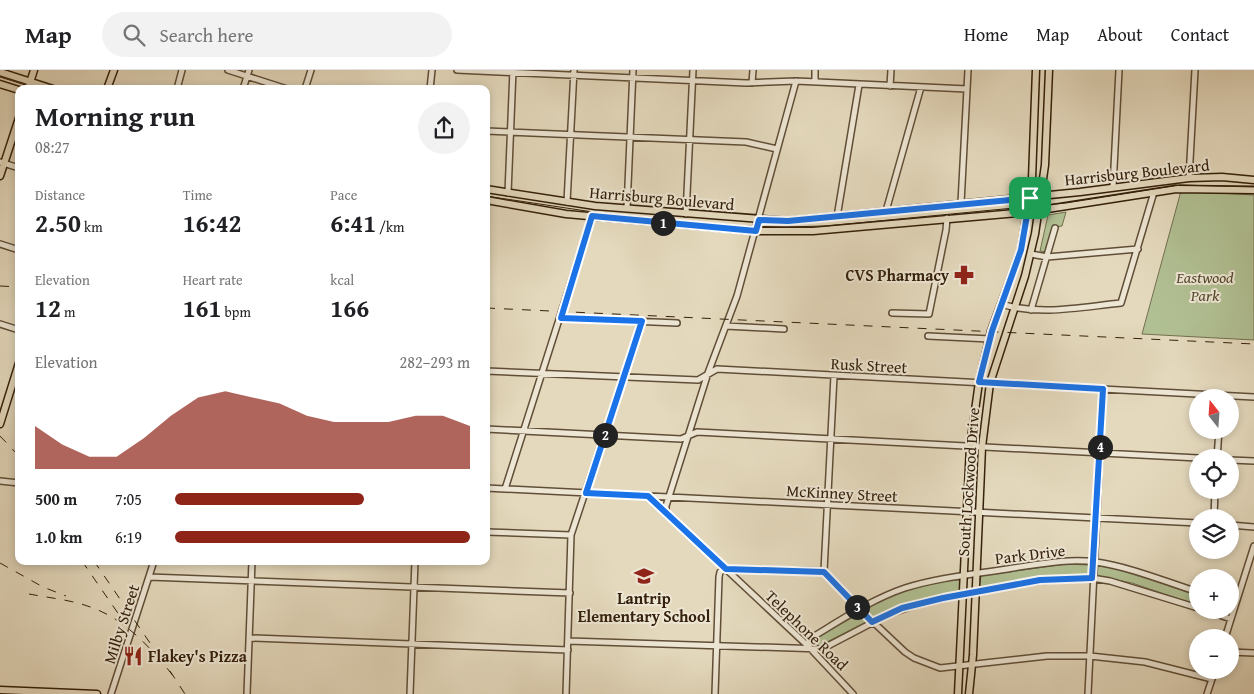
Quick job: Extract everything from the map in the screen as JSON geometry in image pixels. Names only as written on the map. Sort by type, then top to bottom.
[{"type":"main road","points":[[30,85],[34,70]]},
{"type":"main road","points":[[108,85],[114,70]]},
{"type":"main road","name":"South Lockwood Drive","points":[[958,694],[970,446],[979,382],[1001,304],[1021,250],[1028,212],[1036,70]]},
{"type":"main road","name":"South Lockwood Drive","points":[[969,694],[976,593],[982,447],[990,383],[1031,254],[1041,196],[1049,70]]},
{"type":"main road","points":[[0,72],[42,85]]},
{"type":"main road","points":[[0,84],[15,89]]},
{"type":"main road","points":[[1034,125],[1047,125]]},
{"type":"main road","points":[[0,176],[2,162],[15,128]]},
{"type":"main road","name":"Harrisburg Boulevard","points":[[490,190],[567,202],[686,214],[788,221],[961,203],[1030,198],[1189,178],[1222,177],[1254,180]]},
{"type":"main road","name":"Harrisburg Boulevard","points":[[490,201],[534,209],[592,216],[756,231],[813,230],[1028,212],[1154,192],[1200,188],[1254,190]]},
{"type":"main road","points":[[0,424],[15,376]]},
{"type":"main road","points":[[0,690],[97,694]]},
{"type":"street","points":[[178,85],[182,70]]},
{"type":"street","points":[[228,70],[248,73],[277,85]]},
{"type":"street","points":[[306,85],[311,70]]},
{"type":"street","points":[[430,85],[432,70]]},
{"type":"street","points":[[457,70],[574,72],[633,78],[693,81],[752,83],[796,81],[967,89]]},
{"type":"street","points":[[627,208],[633,70]]},
{"type":"street","points":[[686,214],[693,70]]},
{"type":"street","points":[[752,83],[753,70]]},
{"type":"street","points":[[814,82],[815,70]]},
{"type":"street","points":[[890,86],[891,70]]},
{"type":"street","points":[[961,203],[968,70]]},
{"type":"street","points":[[1113,187],[1119,70]]},
{"type":"street","points":[[1189,178],[1195,70]]},
{"type":"street","points":[[508,193],[513,71]]},
{"type":"street","points":[[567,202],[574,72]]},
{"type":"street","points":[[244,85],[248,73]]},
{"type":"street","points":[[666,511],[708,374],[726,326],[756,231],[796,81]]},
{"type":"street","points":[[837,217],[859,85]]},
{"type":"street","points":[[886,212],[921,87]]},
{"type":"street","points":[[490,131],[746,142],[777,149]]},
{"type":"street","points":[[2,162],[15,167]]},
{"type":"street","points":[[1001,304],[1031,310],[1121,303],[1154,192]]},
{"type":"street","points":[[505,489],[592,216]]},
{"type":"street","points":[[892,313],[929,314],[947,218]]},
{"type":"street","points":[[1031,310],[1055,228]]},
{"type":"street","points":[[0,244],[15,249]]},
{"type":"street","points":[[1031,254],[1047,257],[1138,249]]},
{"type":"street","points":[[561,318],[677,323]]},
{"type":"street","points":[[566,694],[571,536],[642,321]]},
{"type":"street","points":[[0,324],[15,329]]},
{"type":"street","points":[[726,326],[784,330]]},
{"type":"street","points":[[928,336],[990,339]]},
{"type":"street","name":"Rusk Street","points":[[490,371],[698,380],[717,369],[1189,394]]},
{"type":"street","points":[[824,572],[834,376]]},
{"type":"street","points":[[1088,694],[1092,578],[1103,389]]},
{"type":"street","name":"Rusk Street","points":[[1239,396],[1254,396]]},
{"type":"street","points":[[490,429],[681,439],[697,432],[1189,458]]},
{"type":"street","points":[[1239,460],[1254,461]]},
{"type":"street","points":[[0,481],[15,483]]},
{"type":"street","name":"McKinney Street","points":[[490,488],[1189,524]]},
{"type":"street","name":"Telephone Road","points":[[648,496],[809,647],[853,694]]},
{"type":"street","points":[[1239,526],[1254,527]]},
{"type":"street","points":[[490,532],[571,536]]},
{"type":"street","points":[[1239,589],[1254,546]]},
{"type":"street","name":"Park Drive","points":[[1189,589],[1123,568],[1093,562],[1062,562],[976,574],[904,588],[859,609],[811,638],[809,640],[809,647],[822,649],[872,622],[921,603],[1040,580],[1092,578],[1123,584],[1189,605]]},
{"type":"street","name":"Milby Street","points":[[111,694],[153,565]]},
{"type":"street","points":[[247,694],[251,638],[252,565]]},
{"type":"street","points":[[410,694],[415,565]]},
{"type":"street","points":[[715,694],[719,577],[720,572],[726,569],[824,572],[872,622],[914,658],[940,668],[1047,656],[1090,656],[1145,662],[1189,673]]},
{"type":"street","points":[[1247,569],[1254,570]]},
{"type":"street","points":[[149,577],[570,593]]},
{"type":"street","points":[[1228,629],[1231,619]]},
{"type":"street","points":[[251,638],[568,650]]},
{"type":"street","points":[[568,641],[809,647]]},
{"type":"street","points":[[1239,652],[1254,653]]},
{"type":"street","points":[[1207,694],[1212,679]]},
{"type":"green space","name":"Eastwood Park","points":[[1181,191],[1254,195],[1254,340],[1142,334]]},
{"type":"green space","points":[[1066,212],[1062,226],[1055,227],[1047,252],[1040,251],[1048,215]]},
{"type":"green space","points":[[1065,564],[1088,565],[1090,573],[1087,575],[1048,577],[979,589],[981,576]]},
{"type":"green space","points":[[1099,566],[1113,568],[1189,592],[1189,602],[1132,583],[1098,576],[1096,569]]},
{"type":"green space","points":[[960,580],[960,593],[907,604],[876,617],[871,617],[867,611],[882,599],[910,589],[939,582]]},
{"type":"green space","points":[[857,615],[864,617],[866,622],[817,647],[813,647],[810,644],[811,641]]},
{"type":"tram line","points":[[0,77],[25,85]]},
{"type":"tram line","points":[[490,197],[593,212],[741,226],[784,227],[826,226],[1066,203],[1180,185],[1254,187]]},
{"type":"railway","points":[[0,286],[15,287]]},
{"type":"railway","points":[[490,308],[1254,344]]},
{"type":"railway","points":[[0,436],[15,452]]},
{"type":"railway","points":[[0,563],[43,587],[66,596]]},
{"type":"railway","points":[[85,565],[124,622]]},
{"type":"railway","points":[[97,565],[150,643]]},
{"type":"railway","points":[[29,594],[78,603],[105,613],[138,637],[174,677]]},
{"type":"railway","points":[[170,671],[185,694]]},
{"type":"place","name":"CVS Pharmacy","points":[[964,275]]},
{"type":"place","name":"Lantrip Elementary School","points":[[644,576]]},
{"type":"place","name":"Flakey's Pizza","points":[[133,656]]},
{"type":"route","points":[[1030,198],[1021,250],[992,331],[979,382],[1103,389],[1092,578],[1040,580],[980,593],[943,598],[902,608],[872,622],[824,572],[726,569],[648,496],[586,493],[642,321],[561,318],[592,216],[756,231],[759,220],[788,221],[961,203],[1030,198]]}]
